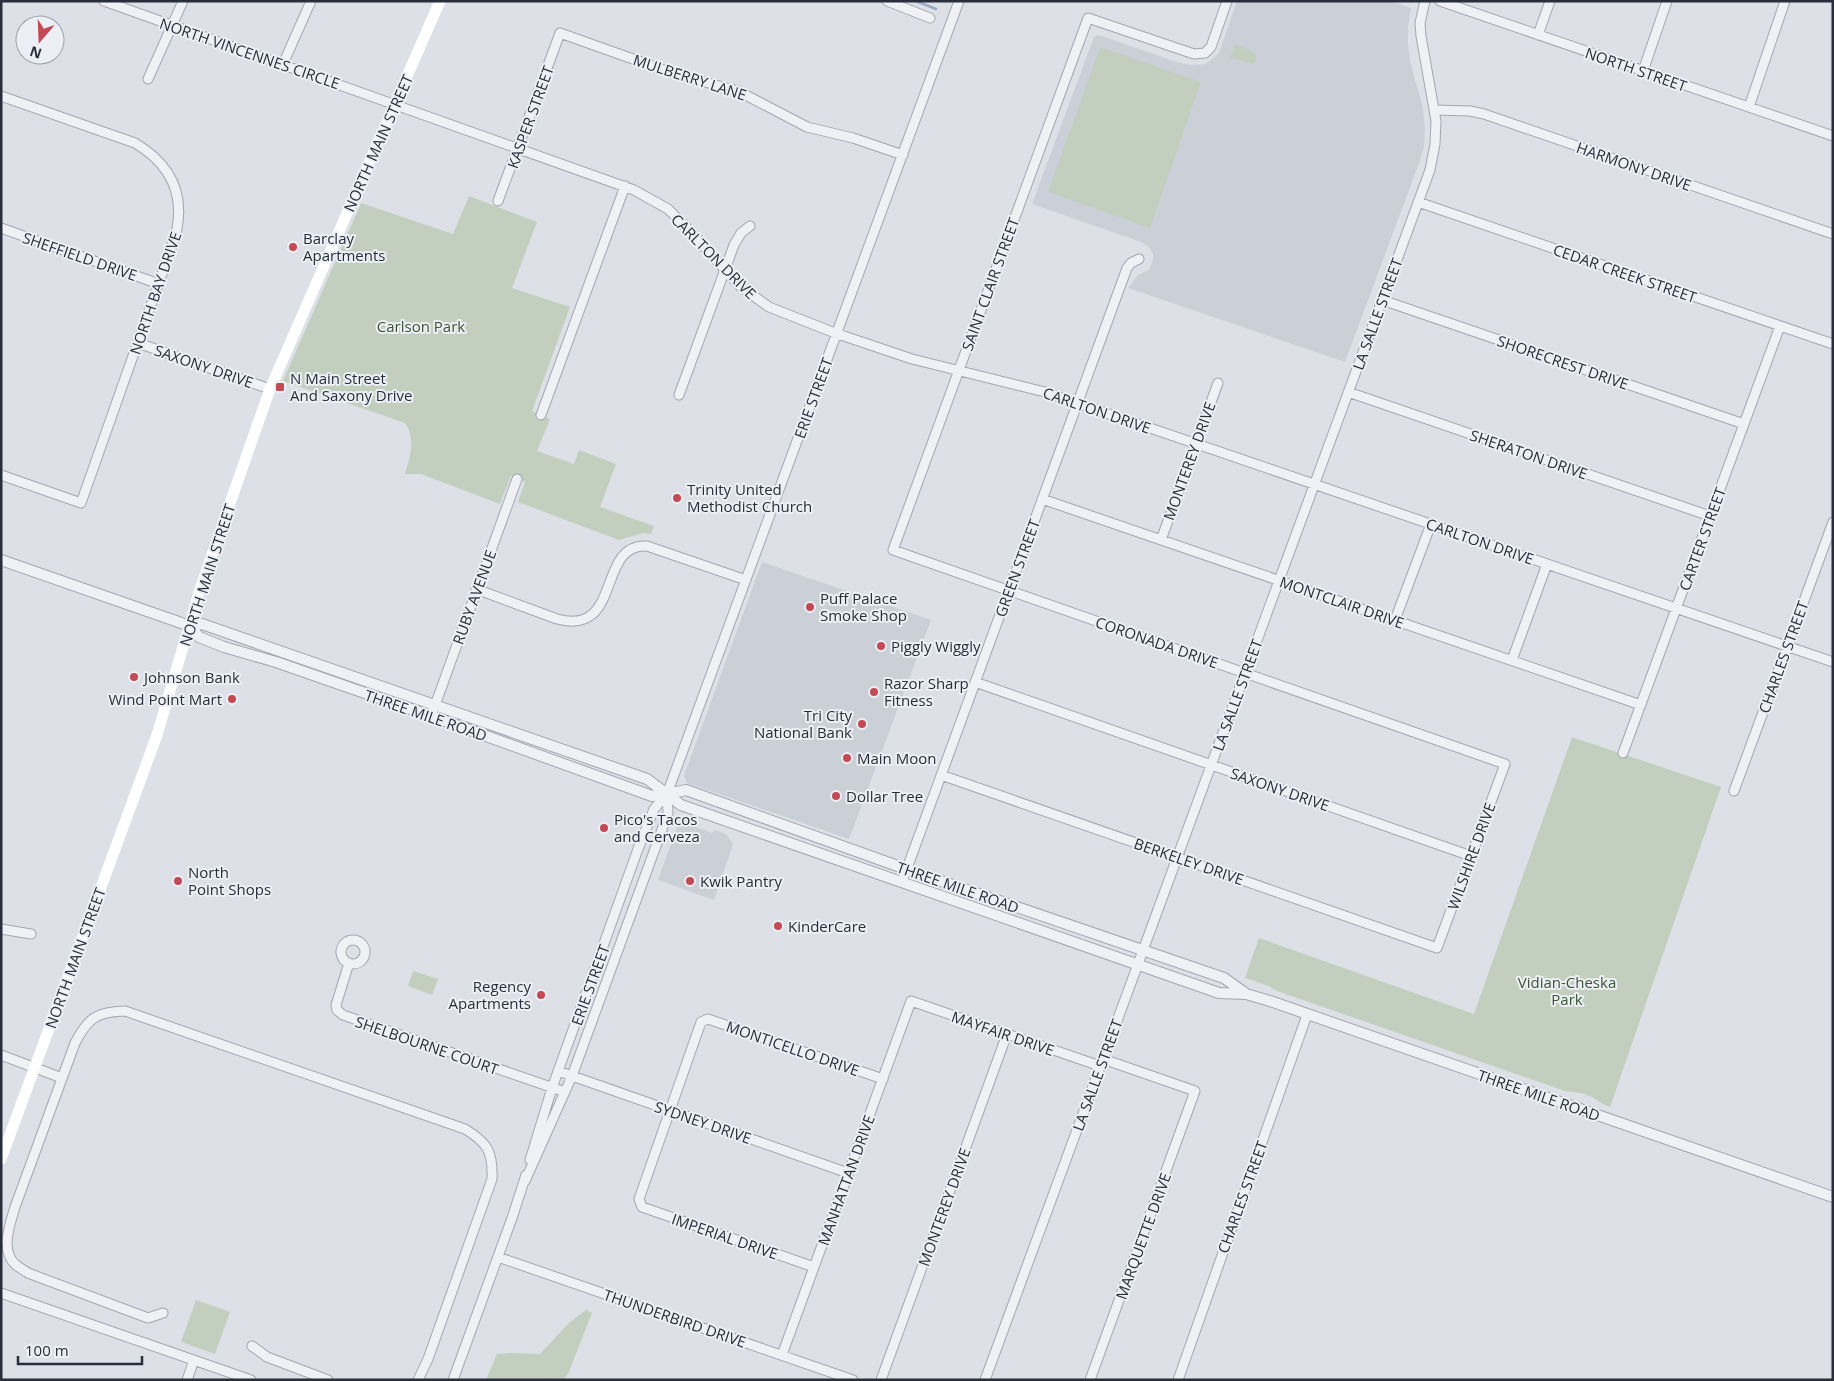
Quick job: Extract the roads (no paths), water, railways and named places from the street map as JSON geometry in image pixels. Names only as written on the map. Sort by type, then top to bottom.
[{"type":"main road","name":"NORTH MAIN STREET","points":[[1,1159],[157,736],[200,589],[270,389],[440,1]]},
{"type":"street","name":"NORTH VINCENNES CIRCLE","points":[[104,1],[396,104]]},
{"type":"street","points":[[148,79],[183,1]]},
{"type":"street","points":[[283,64],[311,1]]},
{"type":"street","points":[[887,1],[930,18]]},
{"type":"street","name":"ERIE STREET","points":[[453,1380],[525,1181],[552,1088],[628,878],[654,809],[667,794],[959,1]]},
{"type":"street","name":"SAINT CLAIR STREET","points":[[893,550],[1088,18],[1194,54],[1205,53],[1211,47],[1227,1]]},
{"type":"street","name":"LA SALLE STREET","points":[[985,1380],[1434,156],[1436,133],[1434,110],[1420,23],[1425,1]]},
{"type":"street","name":"NORTH STREET","points":[[1440,1],[1833,136]]},
{"type":"street","points":[[1538,35],[1550,1]]},
{"type":"street","points":[[1643,71],[1667,1]]},
{"type":"street","points":[[1748,107],[1785,1]]},
{"type":"street","name":"MULBERRY LANE","points":[[560,33],[675,74],[738,91],[807,127],[852,138],[902,155]]},
{"type":"street","name":"KASPER STREET","points":[[498,201],[560,33]]},
{"type":"street","name":"NORTH BAY DRIVE","points":[[1,96],[135,143],[152,154],[161,163],[172,180],[176,192],[179,218],[175,238],[81,504],[1,475]]},
{"type":"street","name":"CARLTON DRIVE","points":[[396,104],[646,195],[668,209],[749,294],[769,307],[912,359],[1023,385],[1078,403],[1833,662]]},
{"type":"street","name":"HARMONY DRIVE","points":[[1434,110],[1470,111],[1484,114],[1833,234]]},
{"type":"street","points":[[542,415],[625,186]]},
{"type":"street","name":"CEDAR CREEK STREET","points":[[1418,202],[1833,344]]},
{"type":"street","points":[[679,395],[725,270],[741,233],[750,226]]},
{"type":"street","name":"SHEFFIELD DRIVE","points":[[1,228],[158,284]]},
{"type":"street","name":"GREEN STREET","points":[[902,882],[1126,268],[1139,259]]},
{"type":"street","name":"SHORECREST DRIVE","points":[[1382,300],[1744,424]]},
{"type":"street","name":"CARTER STREET","points":[[1623,753],[1780,326]]},
{"type":"street","name":"SAXONY DRIVE","points":[[138,343],[270,389]]},
{"type":"street","name":"MONTEREY DRIVE","points":[[1161,540],[1218,383]]},
{"type":"street","name":"SHERATON DRIVE","points":[[1348,392],[1710,516]]},
{"type":"street","name":"RUBY AVENUE","points":[[433,711],[476,589],[518,479]]},
{"type":"street","name":"MONTCLAIR DRIVE","points":[[1042,499],[1641,705]]},
{"type":"street","name":"CHARLES STREET","points":[[1734,791],[1833,522]]},
{"type":"street","points":[[1396,620],[1431,524]]},
{"type":"street","points":[[476,589],[557,618],[573,621],[579,620],[594,612],[601,605],[622,555],[627,550],[640,546],[647,546],[746,580]]},
{"type":"street","name":"CORONADA DRIVE","points":[[893,550],[1505,764]]},
{"type":"street","name":"THREE MILE ROAD","points":[[1,560],[190,626],[202,624],[652,796],[686,790],[906,869],[1224,978],[1246,994]]},
{"type":"street","points":[[1512,660],[1547,564]]},
{"type":"street","name":"SAXONY DRIVE","points":[[975,682],[1471,856]]},
{"type":"street","name":"WILSHIRE DRIVE","points":[[1437,948],[1505,764]]},
{"type":"street","name":"BERKELEY DRIVE","points":[[941,775],[1437,948]]},
{"type":"street","name":"ERIE STREET","points":[[525,1181],[572,1076],[619,948],[668,813],[667,794]]},
{"type":"street","name":"THREE MILE ROAD","points":[[667,794],[681,805],[1219,993],[1246,994],[1307,1014],[1833,1197]]},
{"type":"street","points":[[628,878],[642,883]]},
{"type":"street","points":[[1,929],[31,934]]},
{"type":"street","points":[[605,943],[619,948]]},
{"type":"street","name":"SHELBOURNE COURT","points":[[349,963],[336,1004],[337,1010],[343,1015],[565,1092]]},
{"type":"street","name":"MAYFAIR DRIVE","points":[[910,1005],[912,1000],[1007,1034],[1195,1091]]},
{"type":"street","name":"MANHATTAN DRIVE","points":[[782,1355],[910,1005]]},
{"type":"street","points":[[164,1313],[148,1318],[28,1273],[13,1263],[6,1248],[15,1207],[62,1078],[83,1027],[94,1017],[110,1012],[125,1011],[465,1129],[480,1139],[490,1153],[492,1179],[428,1359],[418,1380]]},
{"type":"street","name":"CHARLES STREET","points":[[1178,1380],[1307,1014]]},
{"type":"street","name":"MONTICELLO DRIVE","points":[[670,1111],[701,1022],[708,1019],[883,1079]]},
{"type":"street","name":"MONTEREY DRIVE","points":[[881,1380],[1007,1034]]},
{"type":"street","points":[[1,1055],[62,1078]]},
{"type":"street","name":"SYDNEY DRIVE","points":[[558,1071],[848,1173]]},
{"type":"street","name":"MARQUETTE DRIVE","points":[[1090,1380],[1195,1091]]},
{"type":"street","name":"IMPERIAL DRIVE","points":[[670,1111],[639,1200],[642,1207],[814,1267]]},
{"type":"street","name":"THUNDERBIRD DRIVE","points":[[498,1257],[852,1380]]},
{"type":"street","points":[[1,1292],[251,1380]]},
{"type":"street","points":[[252,1346],[267,1357],[328,1380]]},
{"type":"street","points":[[187,1380],[194,1360]]},
{"type":"waterway","points":[[916,1],[936,9]]},
{"type":"place","name":"Barclay Apartments","points":[[293,247]]},
{"type":"place","name":"N Main Street And Saxony Drive","points":[[280,387]]},
{"type":"place","name":"Trinity United Methodist Church","points":[[677,498]]},
{"type":"place","name":"Puff Palace Smoke Shop","points":[[810,607]]},
{"type":"place","name":"Piggly Wiggly","points":[[881,646]]},
{"type":"place","name":"Johnson Bank","points":[[134,677]]},
{"type":"place","name":"Razor Sharp Fitness","points":[[874,692]]},
{"type":"place","name":"Wind Point Mart","points":[[232,699]]},
{"type":"place","name":"Tri City National Bank","points":[[862,724]]},
{"type":"place","name":"Main Moon","points":[[847,758]]},
{"type":"place","name":"Dollar Tree","points":[[836,796]]},
{"type":"place","name":"Pico's Tacos and Cerveza","points":[[604,828]]},
{"type":"place","name":"North Point Shops","points":[[178,881]]},
{"type":"place","name":"Kwik Pantry","points":[[690,881]]},
{"type":"place","name":"KinderCare","points":[[778,926]]},
{"type":"place","name":"Regency Apartments","points":[[541,995]]},
{"type":"park label","name":"Carlson Park","points":[[421,326]]},
{"type":"park label","name":"Vidian-Cheska Park","points":[[1567,990]]}]
